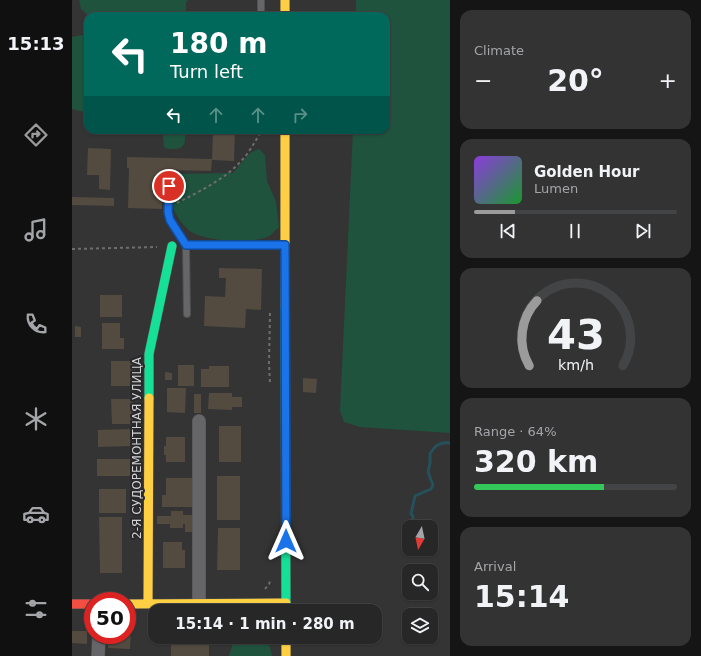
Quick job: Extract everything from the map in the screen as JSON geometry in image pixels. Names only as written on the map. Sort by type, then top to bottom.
[{"type":"street","points":[[285,0],[285,12]]},
{"type":"street","points":[[285,134],[286,604]]},
{"type":"street","name":"2-Я СУДОРЕМОНТНАЯ УЛИЦА","points":[[148,604],[149,354],[172,246]]},
{"type":"street","points":[[199,421],[199,604]]},
{"type":"street","points":[[72,604],[84,604]]},
{"type":"street","points":[[136,604],[148,604]]},
{"type":"street","points":[[98,656],[99,644]]},
{"type":"street","points":[[286,644],[286,656]]},
{"type":"lane","points":[[261,0],[261,11]]},
{"type":"lane","points":[[169,175],[168,207],[170,220],[186,245],[187,314]]},
{"type":"lane","points":[[186,245],[285,245]]},
{"type":"path","points":[[168,207],[195,194],[228,174],[248,154],[260,134]]},
{"type":"path","points":[[72,249],[172,246]]},
{"type":"green space","points":[[79,0],[188,0],[186,2],[186,12],[84,12],[81,9]]},
{"type":"green space","points":[[356,0],[450,0],[450,433],[360,427],[344,422],[340,411],[353,134],[390,134],[390,12],[356,12]]},
{"type":"green space","points":[[84,35],[84,112],[72,109],[72,37]]},
{"type":"green space","points":[[163,134],[185,134],[185,141],[181,148],[169,149],[164,147]]},
{"type":"green space","points":[[259,149],[265,155],[267,181],[276,202],[279,227],[267,237],[260,239],[230,241],[200,236],[193,233],[182,224],[174,208],[173,174],[233,173],[250,153]]},
{"type":"green space","points":[[233,644],[268,644],[272,656],[229,656]]},
{"type":"building","points":[[213,134],[235,134],[234,161],[212,160]]},
{"type":"building","points":[[88,148],[111,149],[110,190],[99,189],[99,175],[87,175]]},
{"type":"building","points":[[127,157],[212,159],[211,171],[163,170],[162,209],[128,208],[129,168],[127,168]]},
{"type":"building","points":[[72,197],[114,198],[114,206],[72,205]]},
{"type":"building","points":[[219,268],[262,269],[261,310],[246,309],[245,328],[204,326],[205,296],[225,297],[226,278],[219,278]]},
{"type":"building","points":[[100,295],[122,295],[122,317],[100,317]]},
{"type":"building","points":[[102,323],[120,323],[120,338],[124,338],[124,349],[102,349]]},
{"type":"building","points":[[75,326],[81,327],[81,337],[75,337]]},
{"type":"building","points":[[111,361],[136,361],[136,378],[134,378],[134,386],[111,386]]},
{"type":"building","points":[[178,365],[194,365],[194,386],[178,386]]},
{"type":"building","points":[[209,366],[229,366],[229,387],[201,387],[201,369],[209,369]]},
{"type":"building","points":[[165,372],[172,373],[172,380],[165,380]]},
{"type":"building","points":[[303,378],[317,379],[316,393],[303,392]]},
{"type":"building","points":[[167,388],[186,388],[185,413],[167,412]]},
{"type":"building","points":[[209,393],[232,393],[232,397],[242,397],[242,407],[232,407],[232,410],[208,409]]},
{"type":"building","points":[[194,394],[201,394],[201,413],[194,413]]},
{"type":"building","points":[[111,399],[133,399],[133,424],[112,424]]},
{"type":"building","points":[[219,426],[241,426],[241,462],[219,462]]},
{"type":"building","points":[[130,429],[130,446],[98,447],[98,430]]},
{"type":"building","points":[[166,437],[185,437],[185,462],[166,462],[164,446],[166,446]]},
{"type":"building","points":[[97,459],[130,459],[130,476],[97,476]]},
{"type":"building","points":[[217,476],[240,476],[240,520],[217,520]]},
{"type":"building","points":[[166,478],[193,478],[193,507],[162,507],[162,495],[166,495]]},
{"type":"building","points":[[99,489],[126,489],[126,513],[99,513]]},
{"type":"building","points":[[171,511],[183,511],[183,515],[193,515],[193,532],[185,532],[185,524],[183,524],[183,528],[170,528],[170,524],[157,524],[157,516],[171,516]]},
{"type":"building","points":[[99,517],[122,517],[122,573],[100,573]]},
{"type":"building","points":[[218,528],[240,528],[240,570],[217,570]]},
{"type":"building","points":[[163,542],[182,542],[182,550],[185,550],[185,568],[163,568]]},
{"type":"building","points":[[72,631],[84,631],[84,644],[72,643]]},
{"type":"building","points":[[108,644],[130,644],[130,649],[108,648]]},
{"type":"building","points":[[171,644],[209,644],[209,656],[171,656]]},
{"type":"waterway","points":[[412,520],[413,516],[411,514],[415,496],[431,489],[433,485],[428,472],[430,454],[438,445],[450,443]]},
{"type":"traffic: fast","points":[[149,398],[149,354],[172,246]]},
{"type":"traffic: fast","points":[[285,306],[286,604]]},
{"type":"traffic: slow","points":[[285,0],[285,12]]},
{"type":"traffic: slow","points":[[285,134],[285,306]]},
{"type":"traffic: slow","points":[[148,604],[149,398]]},
{"type":"traffic: slow","points":[[136,604],[286,603]]},
{"type":"traffic: slow","points":[[286,644],[286,656]]},
{"type":"traffic: jam","points":[[72,604],[84,604]]},
{"type":"route","points":[[169,186],[168,212],[170,220],[186,245],[285,245],[286,541]]}]
